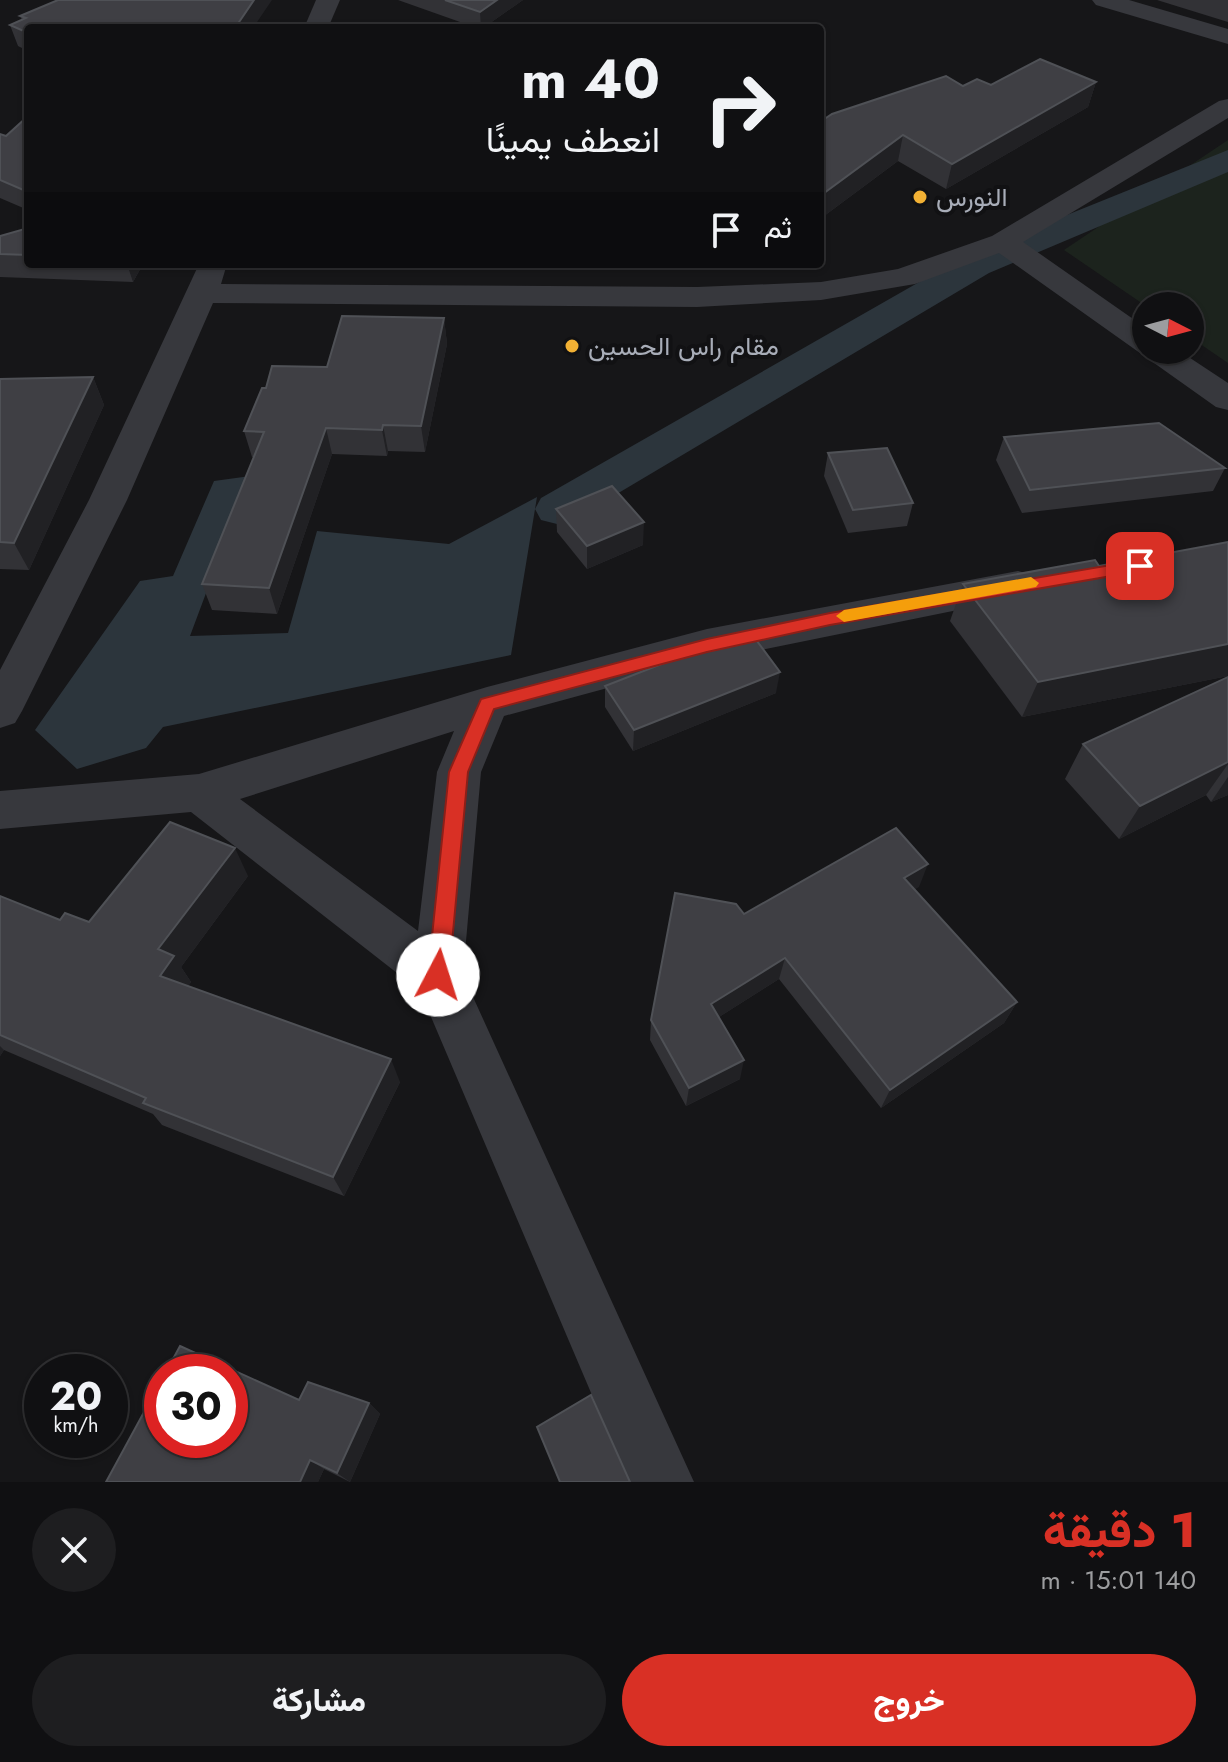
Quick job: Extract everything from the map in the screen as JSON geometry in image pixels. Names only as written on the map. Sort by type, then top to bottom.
[{"type":"street","points":[[318,24],[328,0]]},
{"type":"street","points":[[1104,0],[1220,38]]},
{"type":"street","points":[[0,711],[108,500],[208,278],[697,297],[821,291],[904,277],[1003,242],[1228,107]]},
{"type":"street","points":[[1003,242],[1132,333]]},
{"type":"street","points":[[1177,364],[1228,399]]},
{"type":"street","points":[[0,810],[199,793],[487,704],[707,645],[861,613],[1052,580]]},
{"type":"street","points":[[438,975],[459,772],[487,704]]},
{"type":"street","points":[[199,793],[438,975],[662,1482]]},
{"type":"shaded area","points":[[1228,140],[1228,363],[1204,347],[1204,292],[1132,292],[1132,296],[1064,250]]},
{"type":"shaded area","points":[[257,475],[224,545],[190,636],[288,633],[317,531],[449,544],[537,497],[511,655],[163,727],[146,748],[77,769],[35,730],[140,581],[173,576],[214,481]]},
{"type":"building","points":[[58,0],[254,0],[238,24],[24,24],[24,31],[10,25],[26,18],[20,16]]},
{"type":"building","points":[[445,0],[497,0],[480,12]]},
{"type":"building","points":[[1040,59],[1096,82],[952,164],[903,135],[824,193],[824,119],[832,114],[946,76],[963,86],[977,79],[991,85]]},
{"type":"building","points":[[24,120],[24,190],[0,180],[0,134],[6,136]]},
{"type":"building","points":[[24,229],[24,255],[0,254],[0,236]]},
{"type":"building","points":[[342,316],[444,318],[421,426],[383,425],[382,430],[326,428],[269,588],[202,584],[264,432],[244,431],[262,388],[266,388],[272,366],[327,367]]},
{"type":"building","points":[[93,377],[14,543],[0,542],[0,379]]},
{"type":"building","points":[[1159,423],[1225,468],[1030,490],[1004,437]]},
{"type":"building","points":[[887,448],[913,503],[853,510],[828,453]]},
{"type":"building","points":[[612,486],[644,522],[587,546],[556,509]]},
{"type":"building","points":[[1228,542],[1228,644],[1038,682],[963,584],[1095,560],[1099,566]]},
{"type":"building","points":[[754,637],[780,672],[634,730],[605,686],[713,644]]},
{"type":"building","points":[[1228,677],[1228,762],[1140,806],[1083,744]]},
{"type":"building","points":[[170,822],[235,848],[158,949],[174,956],[160,976],[391,1059],[333,1177],[143,1103],[146,1098],[0,1035],[0,896],[60,920],[65,913],[89,922]]},
{"type":"building","points":[[896,828],[928,864],[904,878],[1017,1002],[890,1090],[785,958],[711,1004],[744,1060],[689,1088],[651,1020],[675,893],[736,904],[744,914]]},
{"type":"building","points":[[180,1346],[198,1354],[176,1354]]},
{"type":"building","points":[[248,1377],[299,1400],[308,1382],[369,1403],[337,1473],[310,1460],[300,1482],[106,1482],[119,1458],[128,1458],[128,1442],[144,1412],[144,1458],[248,1458]]},
{"type":"building","points":[[591,1395],[630,1482],[560,1482],[537,1427]]},
{"type":"waterway","points":[[557,509],[976,265],[1228,160]]},
{"type":"slow traffic","points":[[844,616],[1031,583]]},
{"type":"place","name":"النورس","points":[[920,197]]},
{"type":"place","name":"مقام راس الحسين","points":[[572,346]]},
{"type":"route","points":[[438,975],[459,772],[487,704],[707,645],[830,619],[1140,566]]}]
